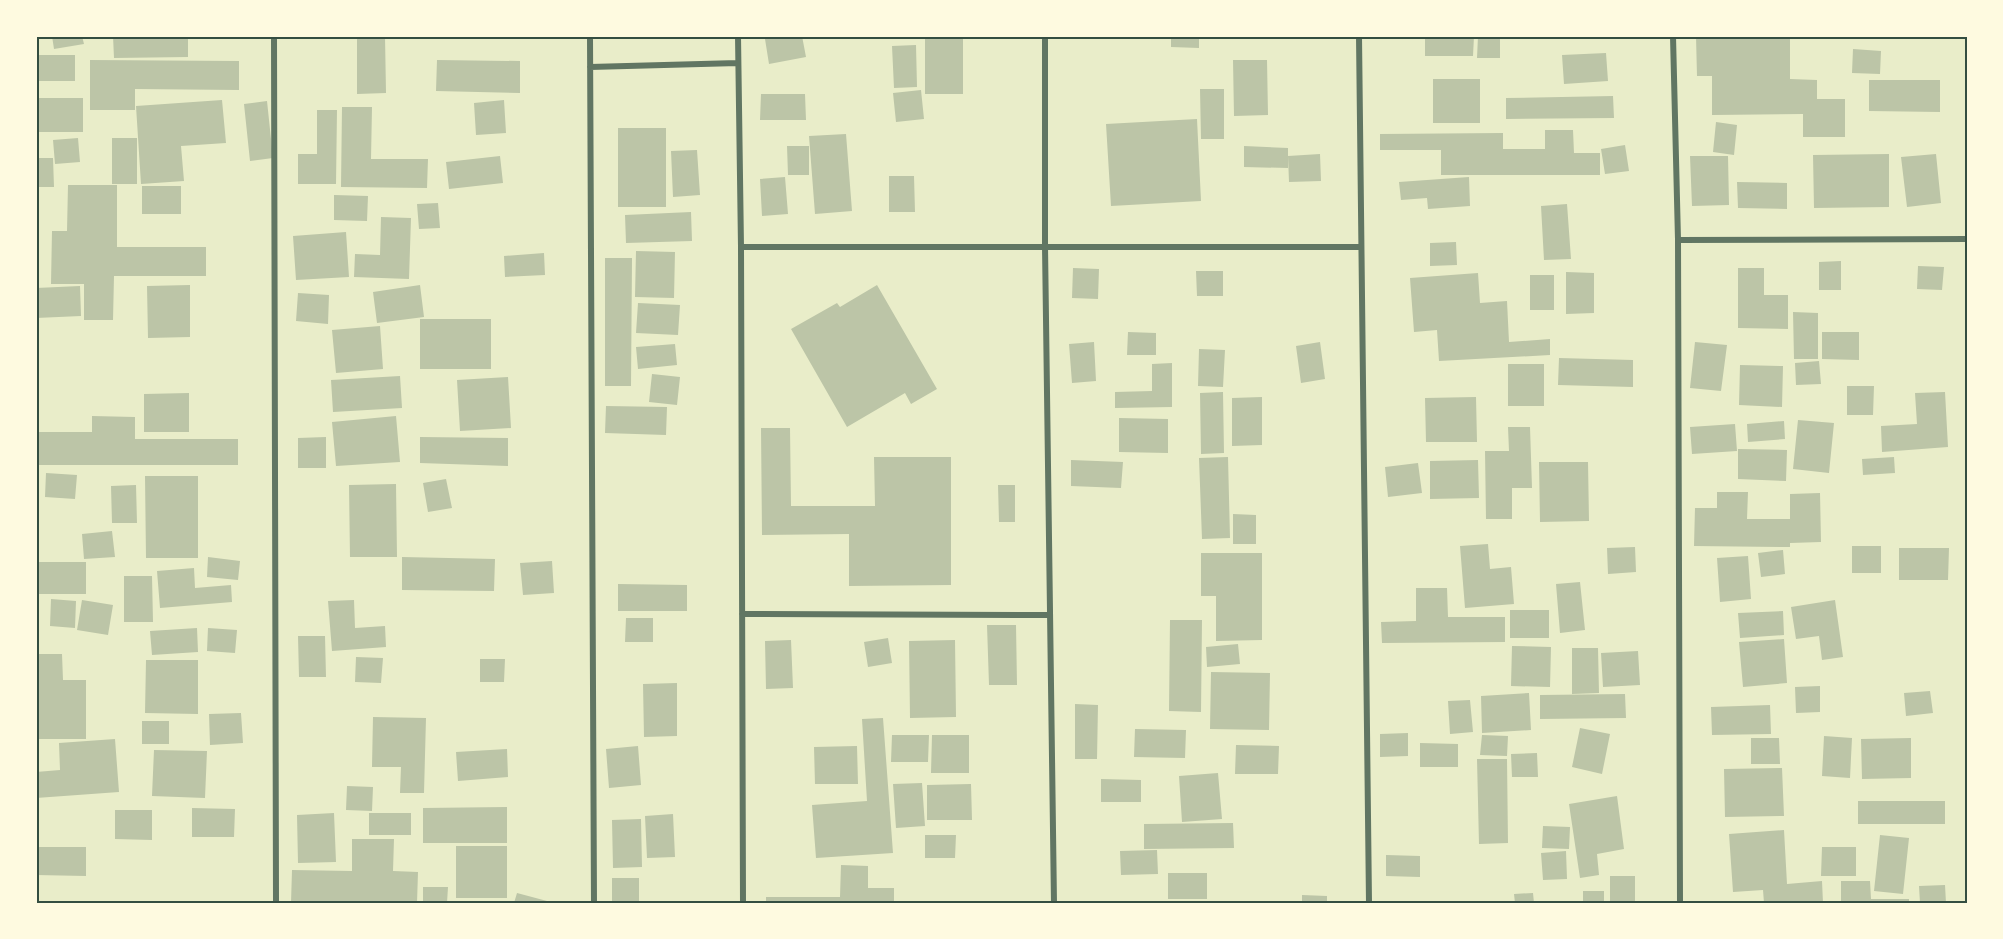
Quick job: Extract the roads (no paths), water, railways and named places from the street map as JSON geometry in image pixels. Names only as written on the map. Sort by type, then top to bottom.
[{"type":"street","points":[[274,36],[276,903]]},
{"type":"street","points":[[590,36],[594,903]]},
{"type":"street","points":[[738,36],[743,903]]},
{"type":"street","points":[[1045,36],[1045,246],[1054,903]]},
{"type":"street","points":[[1359,36],[1369,903]]},
{"type":"street","points":[[1673,36],[1678,240],[1680,903]]},
{"type":"street","points":[[590,68],[738,63]]},
{"type":"street","points":[[1678,240],[1967,239]]},
{"type":"street","points":[[741,247],[1360,247]]},
{"type":"street","points":[[742,614],[1050,615]]}]
